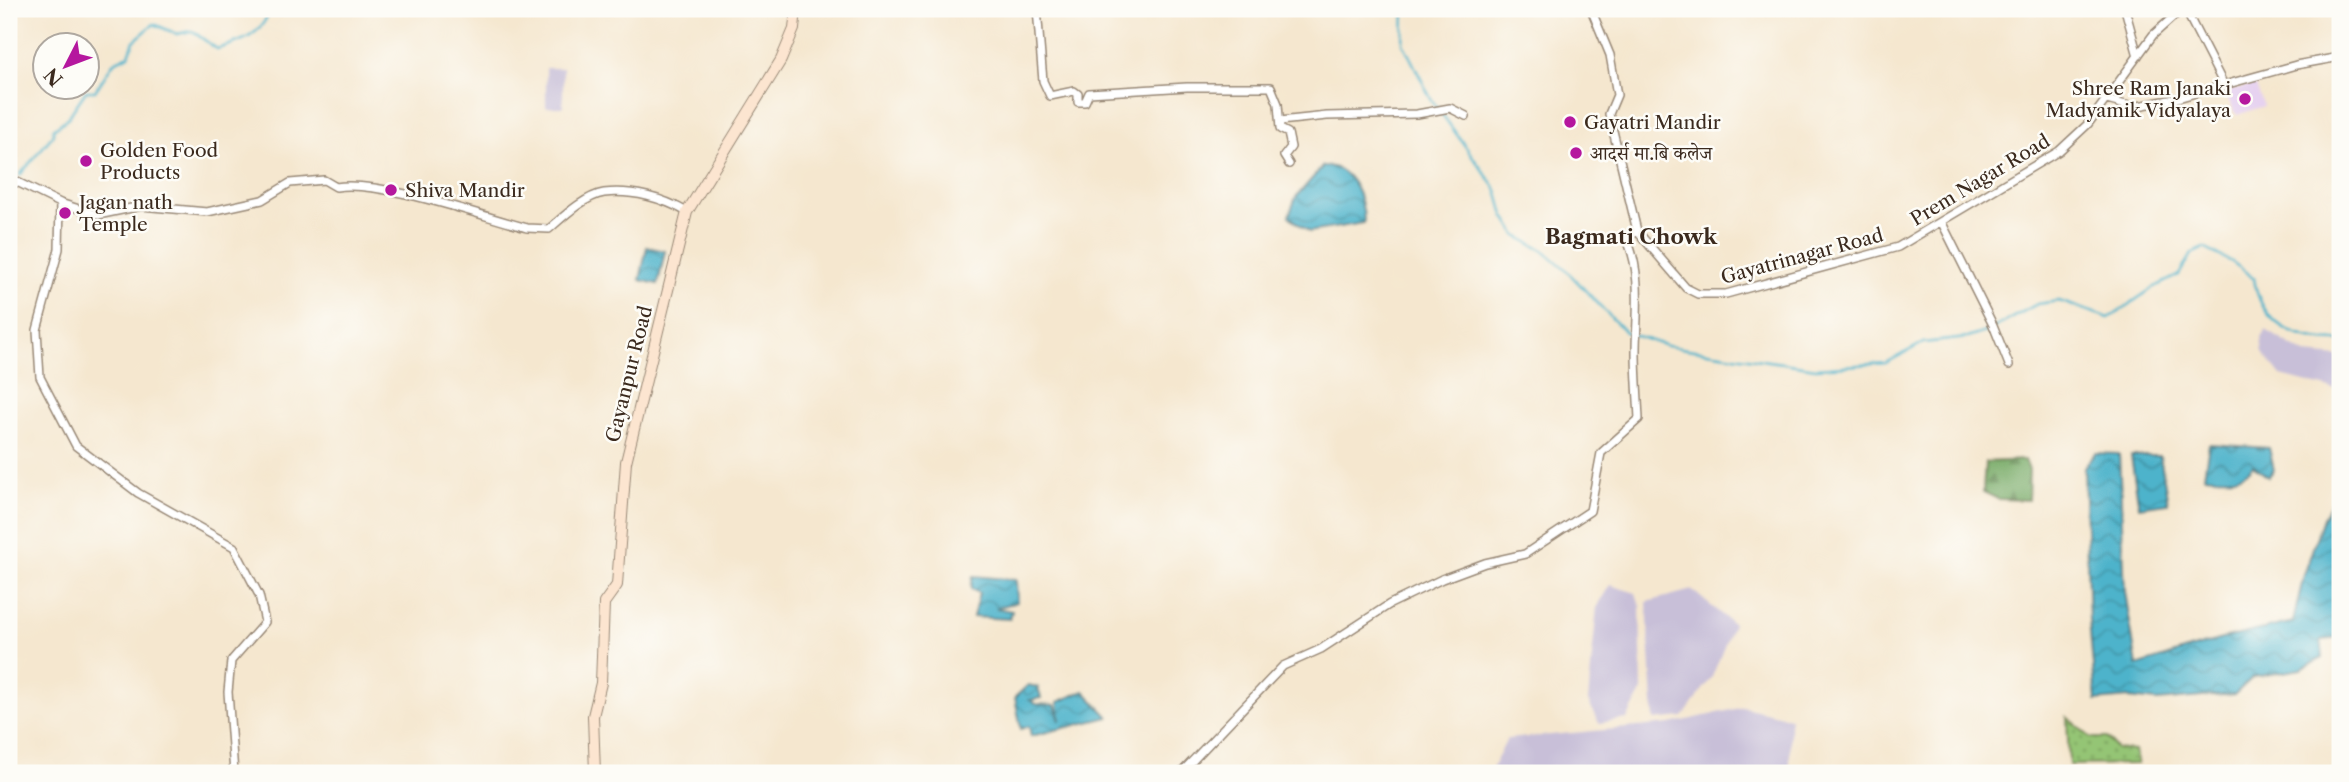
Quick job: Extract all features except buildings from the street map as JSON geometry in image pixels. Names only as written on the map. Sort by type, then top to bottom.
[{"type":"street","name":"Gayanpur Road","points":[[595,773],[593,716],[601,683],[604,603],[617,585],[626,462],[687,212],[781,60],[794,29],[796,9]]},
{"type":"street","points":[[1037,9],[1042,76],[1050,96],[1074,91],[1078,94],[1078,102],[1085,102],[1089,93],[1124,89],[1271,88],[1276,94],[1280,129],[1288,133],[1291,147],[1284,156],[1289,164]]},
{"type":"street","name":"Gayatrinagar Road","points":[[1591,9],[1595,12],[1610,55],[1617,95],[1609,114],[1637,231],[1686,288],[1698,294],[1726,294],[1898,247]]},
{"type":"street","points":[[2125,9],[2138,56]]},
{"type":"street","points":[[2183,9],[2225,87]]},
{"type":"street","name":"Prem Nagar Road","points":[[1898,247],[2059,152],[2088,124],[2153,35],[2183,9]]},
{"type":"street","points":[[2107,100],[2133,107],[2225,87],[2296,65],[2340,57]]},
{"type":"street","points":[[1280,121],[1327,116],[1418,114],[1450,108],[1466,116]]},
{"type":"street","points":[[9,178],[60,203],[98,215],[141,205],[207,212],[262,200],[290,183],[324,180],[336,187],[351,184],[383,190],[527,228],[550,229],[570,212],[602,193],[662,197],[687,212]]},
{"type":"street","points":[[60,203],[59,249],[37,330],[40,377],[76,446],[138,494],[234,547],[259,595],[265,622],[231,661],[228,692],[234,773]]},
{"type":"street","points":[[1942,223],[1993,326],[2009,365]]},
{"type":"street","points":[[1181,773],[1283,666],[1321,649],[1390,604],[1441,579],[1485,563],[1525,554],[1590,511],[1601,453],[1639,419],[1632,251],[1626,238],[1637,231]]},
{"type":"shaded area","points":[[546,68],[563,68],[563,107],[546,107]]},
{"type":"shaded area","name":"Shree Ram Janaki Madyamik Vidyalaya","points":[[2255,84],[2264,106],[2237,115],[2224,92]]},
{"type":"shaded area","points":[[2266,330],[2305,354],[2340,357],[2340,384],[2335,390],[2281,376],[2263,353],[2261,338]]},
{"type":"shaded area","points":[[1610,585],[1636,593],[1640,606],[1642,690],[1627,719],[1599,723],[1588,701],[1597,606]]},
{"type":"shaded area","points":[[1692,590],[1733,624],[1712,677],[1683,717],[1654,720],[1647,602]]},
{"type":"shaded area","points":[[1744,707],[1790,718],[1790,773],[1490,773],[1507,739],[1670,724]]},
{"type":"green space","points":[[2025,460],[2029,470],[2028,500],[1998,499],[1983,492],[1985,462]]},
{"type":"green space","points":[[2067,717],[2091,738],[2107,738],[2117,749],[2134,751],[2138,764],[2069,765]]},
{"type":"water","points":[[1323,166],[1333,167],[1349,177],[1359,194],[1364,223],[1309,232],[1289,216],[1296,197]]},
{"type":"water","points":[[647,247],[665,251],[658,284],[640,280]]},
{"type":"water","points":[[2209,444],[2269,448],[2274,470],[2268,477],[2253,465],[2237,476],[2204,476]]},
{"type":"water","points":[[2337,444],[2340,444],[2340,574],[2335,604],[2340,638],[2321,640],[2323,658],[2301,669],[2253,677],[2235,694],[2157,701],[2129,698],[2096,701],[2089,620],[2084,468],[2095,453],[2119,454],[2125,592],[2137,666],[2218,640],[2293,622],[2304,575],[2323,518],[2335,496]]},
{"type":"water","points":[[2131,456],[2160,456],[2168,503],[2139,507]]},
{"type":"water","points":[[973,576],[1016,580],[1017,602],[996,608],[1012,611],[1010,619],[973,617],[979,593],[971,589]]},
{"type":"water","points":[[1028,685],[1038,687],[1041,698],[1030,700],[1036,704],[1055,705],[1060,721],[1058,702],[1084,691],[1109,717],[1031,736],[1029,726],[1021,729],[1015,697]]},
{"type":"waterway","points":[[20,175],[53,135],[53,129],[67,119],[86,91],[95,91],[114,62],[129,55],[134,41],[154,24],[177,34],[192,31],[217,49],[250,36],[262,26],[271,9]]},
{"type":"waterway","points":[[1404,9],[1403,43],[1431,99],[1497,190],[1504,215],[1517,236],[1544,251],[1566,270],[1625,332],[1667,346],[1816,368],[1886,363],[1923,343],[1967,338],[1988,331],[2037,304],[2059,301],[2109,318],[2153,288],[2179,275],[2191,254],[2204,248],[2232,262],[2254,278],[2264,308],[2272,319],[2283,327],[2309,338],[2340,341]]},
{"type":"waterway","points":[[2340,392],[2337,398],[2340,404]]},
{"type":"place","name":"Shree Ram Janaki Madyamik Vidyalaya","points":[[2245,99]]},
{"type":"place","name":"Gayatri Mandir","points":[[1570,122]]},
{"type":"place","name":"आदर्स मा.बि कलेज","points":[[1576,153]]},
{"type":"place","name":"Golden Food Products","points":[[86,161]]},
{"type":"place","name":"Shiva Mandir","points":[[391,190]]},
{"type":"place","name":"Jagan nath Temple","points":[[65,213]]},
{"type":"district","name":"Bagmati Chowk","points":[[1631,236]]}]
